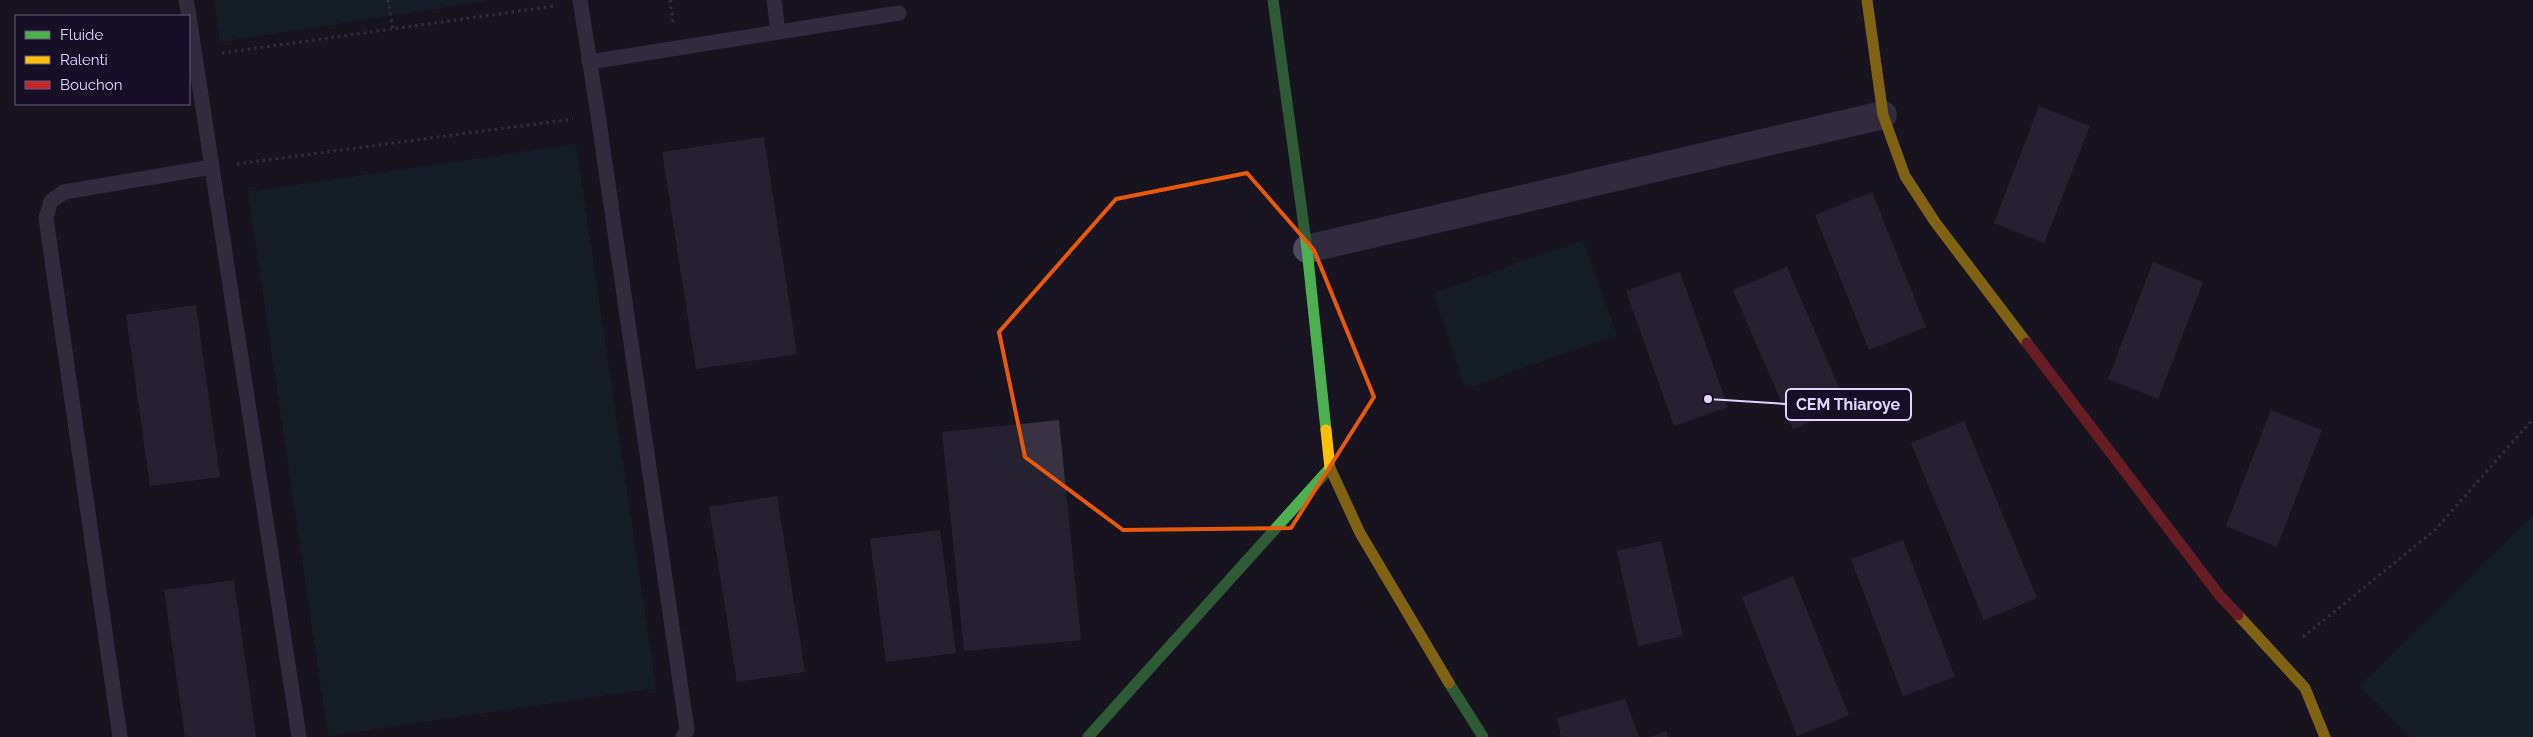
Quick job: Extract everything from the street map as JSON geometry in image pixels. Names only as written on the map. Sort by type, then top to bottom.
[{"type":"street","points":[[1273,0],[1307,249],[1330,468],[1360,533],[1453,691],[1484,737]]},
{"type":"street","points":[[1867,0],[1883,115],[1905,176],[1935,222],[2220,596],[2304,688],[2324,737]]},
{"type":"street","points":[[1307,249],[1883,115]]},
{"type":"street","points":[[1088,737],[1330,468]]},
{"type":"lane","points":[[186,0],[189,15]]},
{"type":"lane","points":[[774,0],[778,32]]},
{"type":"lane","points":[[580,1],[687,730],[683,737]]},
{"type":"lane","points":[[589,62],[899,13]]},
{"type":"lane","points":[[190,23],[298,737]]},
{"type":"lane","points":[[120,737],[46,218],[51,201],[64,192],[212,167]]},
{"type":"path","points":[[388,0],[393,29]]},
{"type":"path","points":[[195,56],[580,1]]},
{"type":"path","points":[[212,167],[598,115]]},
{"type":"path","points":[[2277,658],[2434,530],[2533,419]]},
{"type":"highlighted area","points":[[1247,173],[1314,250],[1374,397],[1291,528],[1123,530],[1025,457],[999,332],[1116,199]]},
{"type":"green space","points":[[214,0],[493,0],[220,42]]},
{"type":"green space","points":[[576,144],[656,688],[328,736],[248,192]]},
{"type":"green space","points":[[1583,240],[1617,335],[1466,388],[1433,293]]},
{"type":"green space","points":[[2533,515],[2533,737],[2410,737],[2360,686]]},
{"type":"building","points":[[2039,106],[2090,126],[2044,243],[1994,223]]},
{"type":"building","points":[[764,137],[797,354],[696,369],[662,152]]},
{"type":"building","points":[[1872,192],[1926,327],[1869,350],[1815,215]]},
{"type":"building","points":[[2153,262],[2203,282],[2158,399],[2108,379]]},
{"type":"building","points":[[1787,267],[1847,406],[1793,429],[1733,290]]},
{"type":"building","points":[[1680,272],[1728,407],[1674,426],[1626,291]]},
{"type":"building","points":[[196,305],[220,477],[150,486],[126,315]]},
{"type":"building","points":[[2271,410],[2322,430],[2277,547],[2226,526]]},
{"type":"building","points":[[1059,420],[1081,640],[964,651],[942,432]]},
{"type":"building","points":[[1964,421],[2037,598],[1984,620],[1911,443]]},
{"type":"building","points":[[777,496],[805,672],[737,682],[709,507]]},
{"type":"building","points":[[940,530],[956,653],[886,662],[870,539]]},
{"type":"building","points":[[1903,540],[1955,677],[1903,696],[1851,559]]},
{"type":"building","points":[[1661,541],[1683,636],[1638,646],[1617,551]]},
{"type":"building","points":[[1793,576],[1849,715],[1797,736],[1742,597]]},
{"type":"building","points":[[234,580],[256,737],[185,737],[164,590]]},
{"type":"building","points":[[1625,699],[1639,737],[1561,737],[1557,718]]},
{"type":"building","points":[[1666,731],[1668,737],[1651,737]]},
{"type":"traffic: fast","points":[[1273,0],[1307,249],[1326,430]]},
{"type":"traffic: fast","points":[[1088,737],[1330,468]]},
{"type":"traffic: fast","points":[[1449,683],[1483,737]]},
{"type":"traffic: slow","points":[[1867,0],[1883,115],[1905,176],[1935,222],[2027,343]]},
{"type":"traffic: slow","points":[[1326,430],[1330,468],[1360,533],[1449,683]]},
{"type":"traffic: slow","points":[[2238,615],[2305,688],[2325,737]]},
{"type":"traffic: jam","points":[[2027,343],[2220,596],[2238,615]]},
{"type":"place","name":"CEM Thiaroye","points":[[1708,399]]}]
